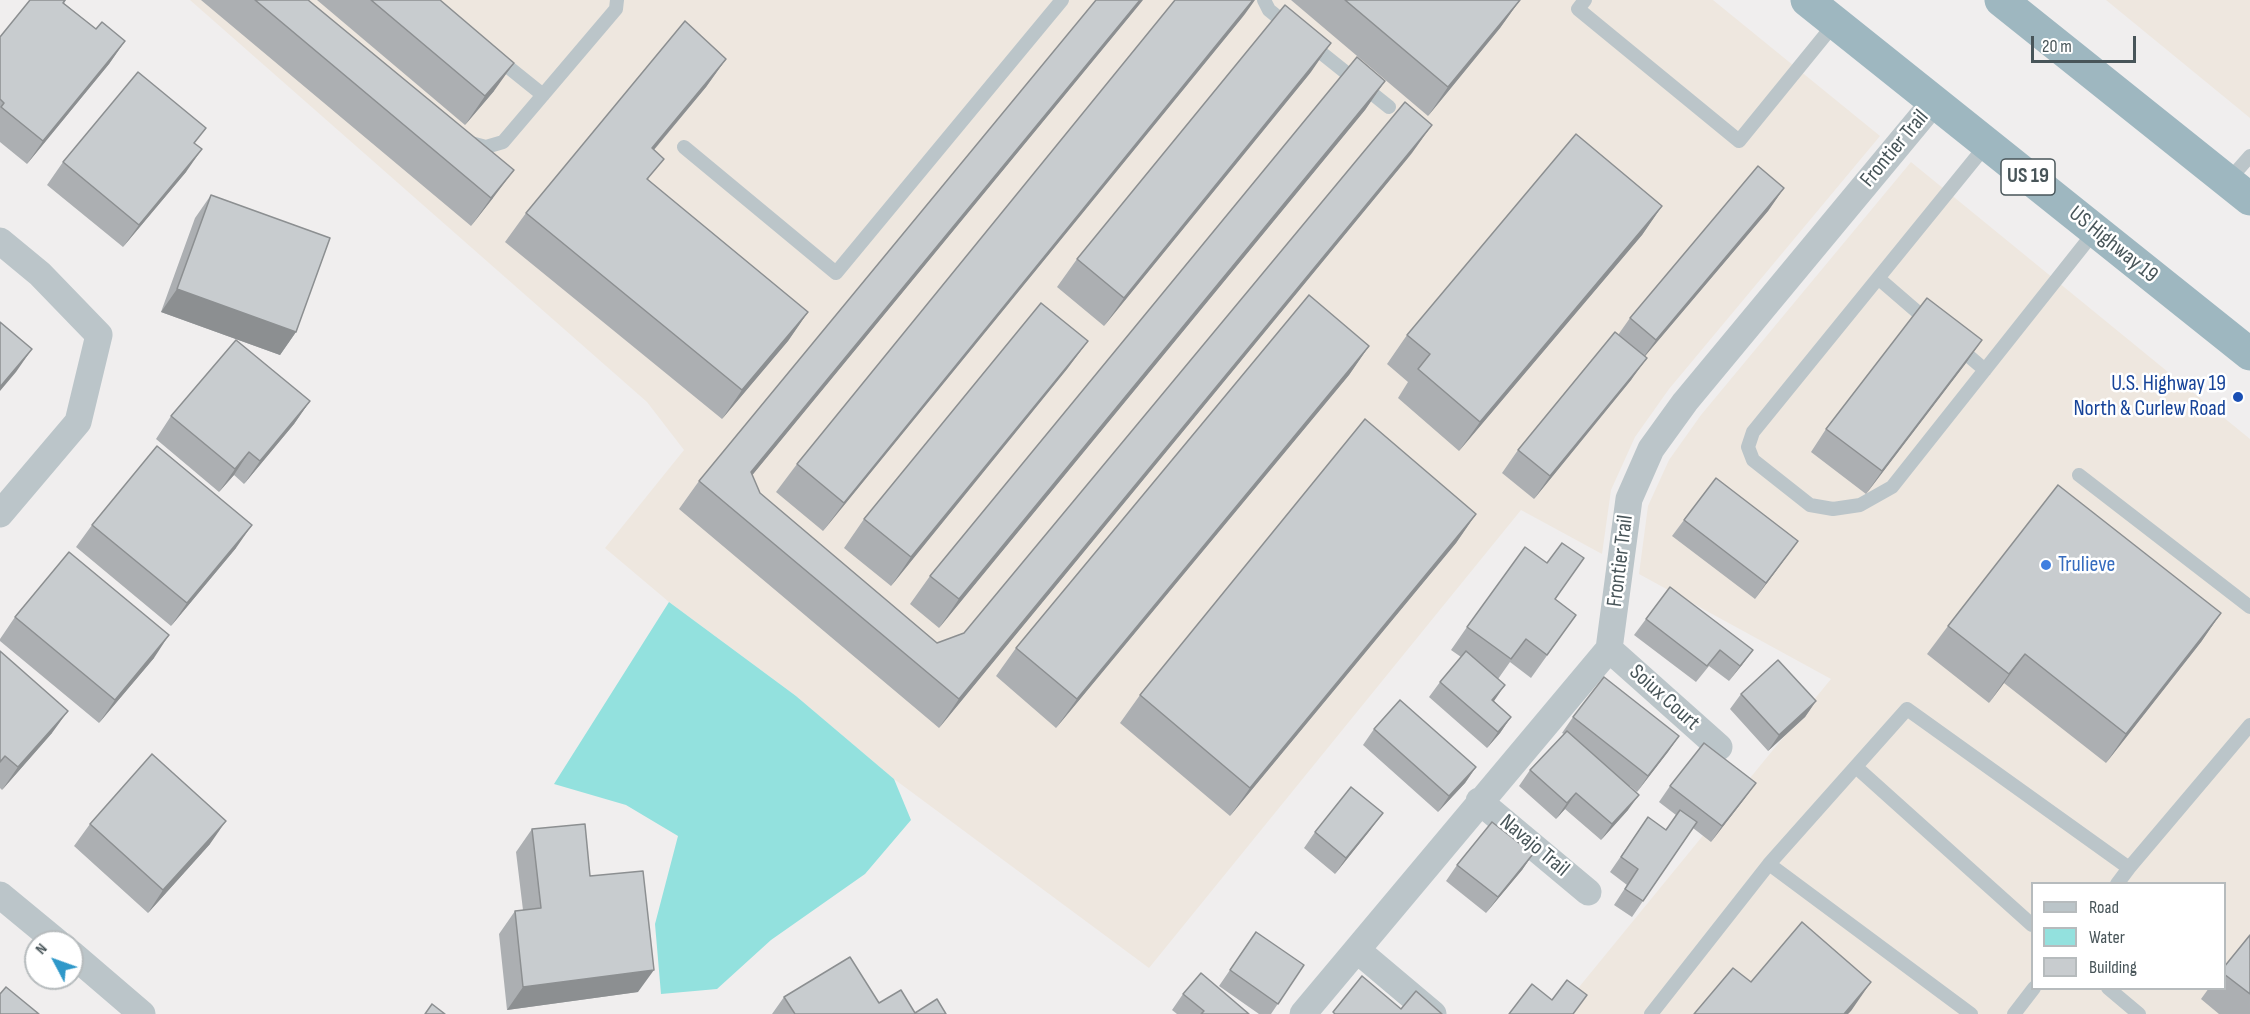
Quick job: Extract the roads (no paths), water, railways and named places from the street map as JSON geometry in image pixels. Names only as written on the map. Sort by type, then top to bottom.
[{"type":"highway","name":"US Highway 19","points":[[1808,0],[2250,354]]},
{"type":"highway","points":[[2001,0],[2239,190]]},
{"type":"street","name":"Frontier Trail","points":[[1609,649],[1629,499],[1651,449],[1685,402],[1934,102]]},
{"type":"street","points":[[0,241],[40,274],[99,335],[78,422],[0,514]]},
{"type":"street","name":"Soiux Court","points":[[1609,649],[1719,747]]},
{"type":"street","points":[[1304,1014],[1479,801],[1609,649]]},
{"type":"street","name":"Navajo Trail","points":[[1479,801],[1588,892]]},
{"type":"street","points":[[0,894],[43,930]]},
{"type":"street","points":[[1357,950],[1433,1014]]},
{"type":"street","points":[[84,964],[142,1014]]},
{"type":"lane","points":[[460,141],[486,147],[503,142],[616,9],[617,0]]},
{"type":"lane","points":[[1264,0],[1269,10],[1389,107]]},
{"type":"lane","points":[[1585,0],[1578,9],[1739,141],[1835,22]]},
{"type":"lane","points":[[684,147],[836,273],[1054,3]]},
{"type":"lane","points":[[489,51],[543,95]]},
{"type":"lane","points":[[1987,144],[1753,432],[1748,447],[1753,460],[1810,505],[1833,509],[1860,505],[1892,487],[2095,231]]},
{"type":"lane","points":[[2239,190],[2250,156]]},
{"type":"lane","points":[[1878,278],[1985,370]]},
{"type":"lane","points":[[2079,475],[2250,607]]},
{"type":"lane","points":[[1651,1014],[1768,864],[1907,709],[2129,868]]},
{"type":"lane","points":[[2118,882],[2250,725]]},
{"type":"lane","points":[[1856,767],[2031,924]]},
{"type":"lane","points":[[1768,864],[1971,1014]]},
{"type":"lane","points":[[2014,1014],[2032,990]]},
{"type":"lane","points":[[2110,990],[2139,1014]]},
{"type":"water","points":[[669,602],[796,696],[894,779],[911,820],[865,874],[771,940],[717,989],[661,994],[655,924],[678,836],[626,805],[554,784]]},
{"type":"place","name":"U.S. Highway 19 North & Curlew Road","points":[[2238,397]]},
{"type":"place","name":"Trulieve","points":[[2046,565]]}]
